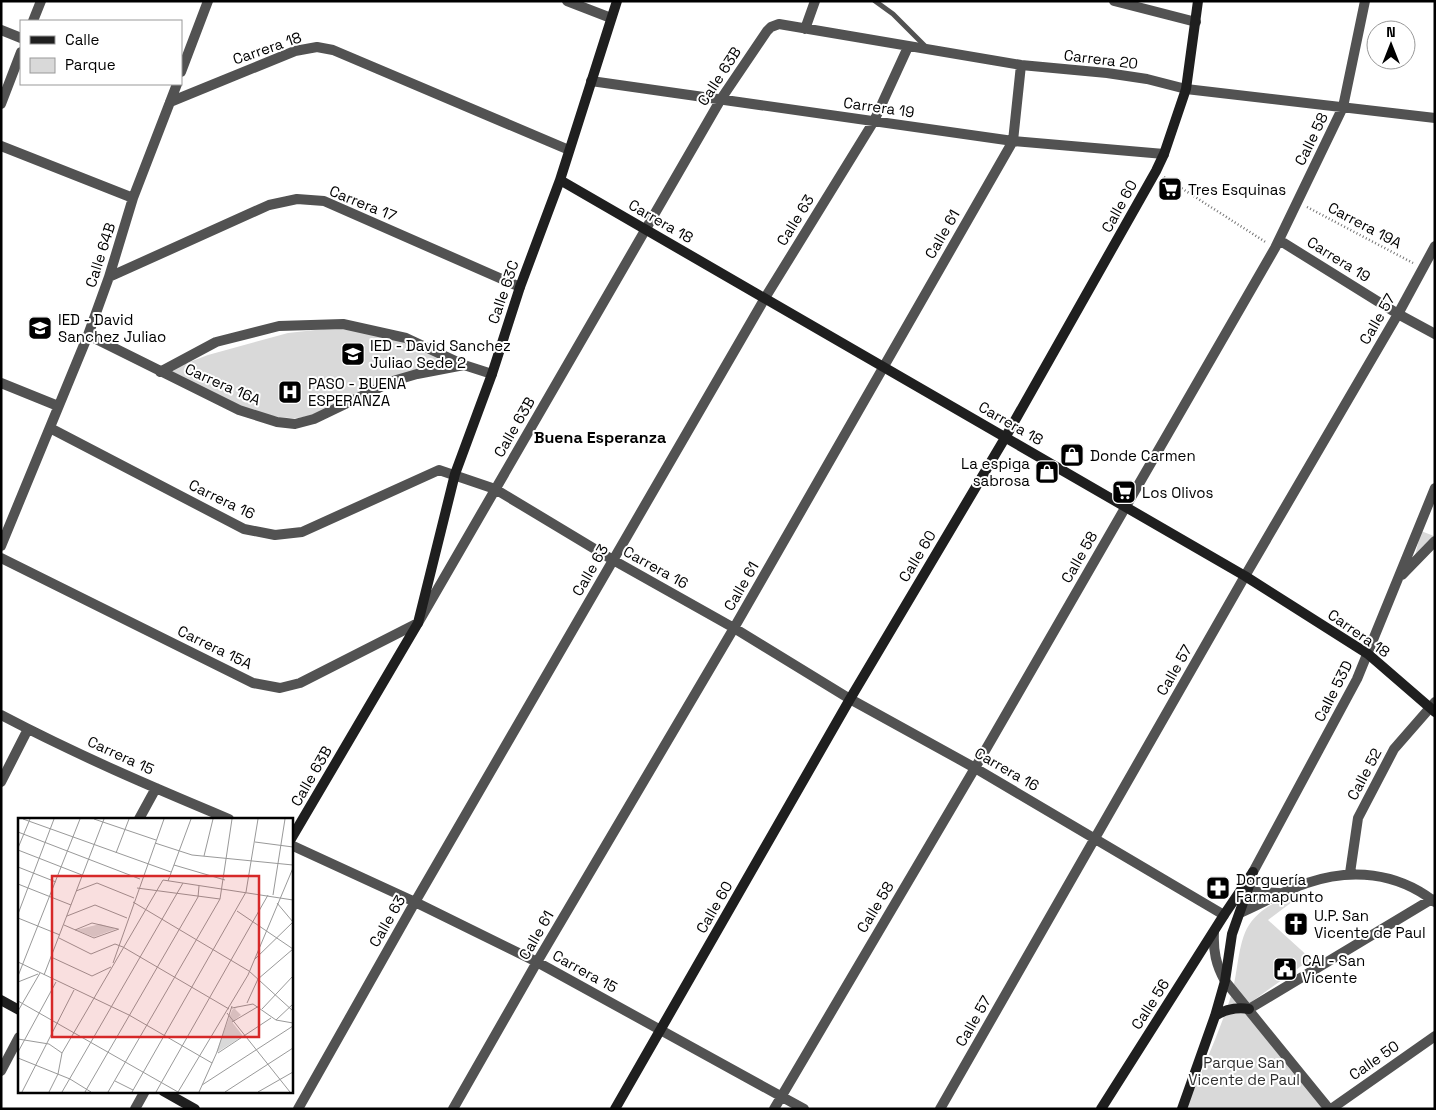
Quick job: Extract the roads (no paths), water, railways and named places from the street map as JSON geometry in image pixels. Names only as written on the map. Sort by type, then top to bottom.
[{"type":"street","points":[[33,20],[41,1]]},
{"type":"street","points":[[182,69],[208,1]]},
{"type":"street","points":[[567,1],[611,18]]},
{"type":"street","name":"Calle 63C","points":[[418,623],[455,474],[492,374],[520,287],[560,180],[617,1]]},
{"type":"street","points":[[805,29],[815,1]]},
{"type":"street","points":[[1114,1],[1196,22]]},
{"type":"street","name":"Calle 60","points":[[615,1109],[850,699],[1006,438],[1156,171],[1164,154],[1186,88],[1198,1]]},
{"type":"street","name":"Calle 58","points":[[774,1109],[975,768],[1277,244],[1343,107],[1365,1]]},
{"type":"street","name":"Carrera 20","points":[[767,31],[779,24],[1021,65],[1107,73],[1186,88],[1435,118]]},
{"type":"street","points":[[1,30],[20,38]]},
{"type":"street","name":"Calle 63B","points":[[292,837],[721,99],[767,31]]},
{"type":"street","name":"Calle 63","points":[[298,1109],[415,902],[765,298],[874,121],[908,47]]},
{"type":"street","name":"Carrera 18","points":[[170,102],[294,52],[317,48],[333,50],[569,150]]},
{"type":"street","points":[[1,104],[20,55]]},
{"type":"street","name":"Calle 61","points":[[453,1109],[537,962],[734,628],[1013,141],[1021,65]]},
{"type":"street","name":"Carrera 19","points":[[591,81],[1013,141],[1164,154]]},
{"type":"street","name":"Calle 64B","points":[[1,546],[88,335],[109,277],[133,198],[177,85]]},
{"type":"street","points":[[1,146],[133,198]]},
{"type":"street","name":"Carrera 18","points":[[560,180],[1245,576],[1368,654],[1433,707]]},
{"type":"street","name":"Carrera 17","points":[[109,277],[269,205],[297,199],[324,201],[520,287]]},
{"type":"street","name":"Carrera 19","points":[[1277,244],[1435,334]]},
{"type":"street","name":"Calle 57","points":[[940,1109],[1245,576],[1398,314],[1435,246]]},
{"type":"street","points":[[160,372],[216,342],[278,326],[343,324],[406,338],[464,365]]},
{"type":"street","name":"Carrera 16A","points":[[88,335],[239,410],[277,422],[294,424],[314,419],[393,381],[417,374],[464,365],[492,374]]},
{"type":"street","points":[[1,383],[58,406]]},
{"type":"street","name":"Carrera 16","points":[[50,428],[244,529],[275,535],[302,532],[439,470],[496,489],[613,560],[734,628],[850,699],[975,768],[1224,915]]},
{"type":"street","name":"Calle 53D","points":[[1224,915],[1253,872],[1357,679],[1435,488]]},
{"type":"street","points":[[1397,580],[1435,541]]},
{"type":"street","name":"Carrera 15A","points":[[1,558],[253,682],[280,688],[300,683],[418,623]]},
{"type":"street","name":"Calle 52","points":[[1350,873],[1358,818],[1394,750],[1433,707]]},
{"type":"street","name":"Carrera 15","points":[[1,715],[28,730],[227,818]]},
{"type":"street","points":[[1,782],[28,730]]},
{"type":"street","points":[[140,818],[156,788]]},
{"type":"street","name":"Carrera 15","points":[[292,845],[415,902],[537,962],[804,1109]]},
{"type":"street","name":"Calle 53D","points":[[1182,1109],[1215,1016],[1225,981],[1232,934],[1253,872]]},
{"type":"street","points":[[1215,1016],[1231,1008],[1249,1009],[1433,900],[1413,887],[1395,880],[1350,873],[1306,883],[1240,914]]},
{"type":"street","points":[[1248,888],[1269,893],[1290,890]]},
{"type":"street","name":"Calle 56","points":[[1101,1109],[1224,915]]},
{"type":"street","points":[[1214,932],[1215,958],[1225,981],[1330,1109]]},
{"type":"street","points":[[1,1000],[18,1009]]},
{"type":"street","name":"Calle 50","points":[[1330,1109],[1435,1036]]},
{"type":"street","points":[[1,1072],[18,1039]]},
{"type":"street","points":[[135,1109],[144,1092]]},
{"type":"street","points":[[165,1092],[195,1109]]},
{"type":"lane","points":[[875,1],[893,14],[930,50]]},
{"type":"place","name":"Tres Esquinas","points":[[1170,189]]},
{"type":"place","name":"IED - David Sanchez Juliao","points":[[40,328]]},
{"type":"place","name":"IED - David Sanchez Juliao Sede 2","points":[[353,354]]},
{"type":"place","name":"PASO - BUENA ESPERANZA","points":[[290,392]]},
{"type":"place","name":"Donde Carmen","points":[[1072,455]]},
{"type":"place","name":"La espiga sabrosa","points":[[1047,472]]},
{"type":"place","name":"Los Olivos","points":[[1124,492]]},
{"type":"place","name":"Dorguería Farmapunto","points":[[1218,888]]},
{"type":"place","name":"U.P. San Vicente de Paul","points":[[1296,924]]},
{"type":"place","name":"CAI - San Vicente","points":[[1285,969]]},
{"type":"district","name":"Buena Esperanza","points":[[600,437]]},
{"type":"park label","name":"Parque San Vicente de Paul","points":[[1244,1070]]}]
